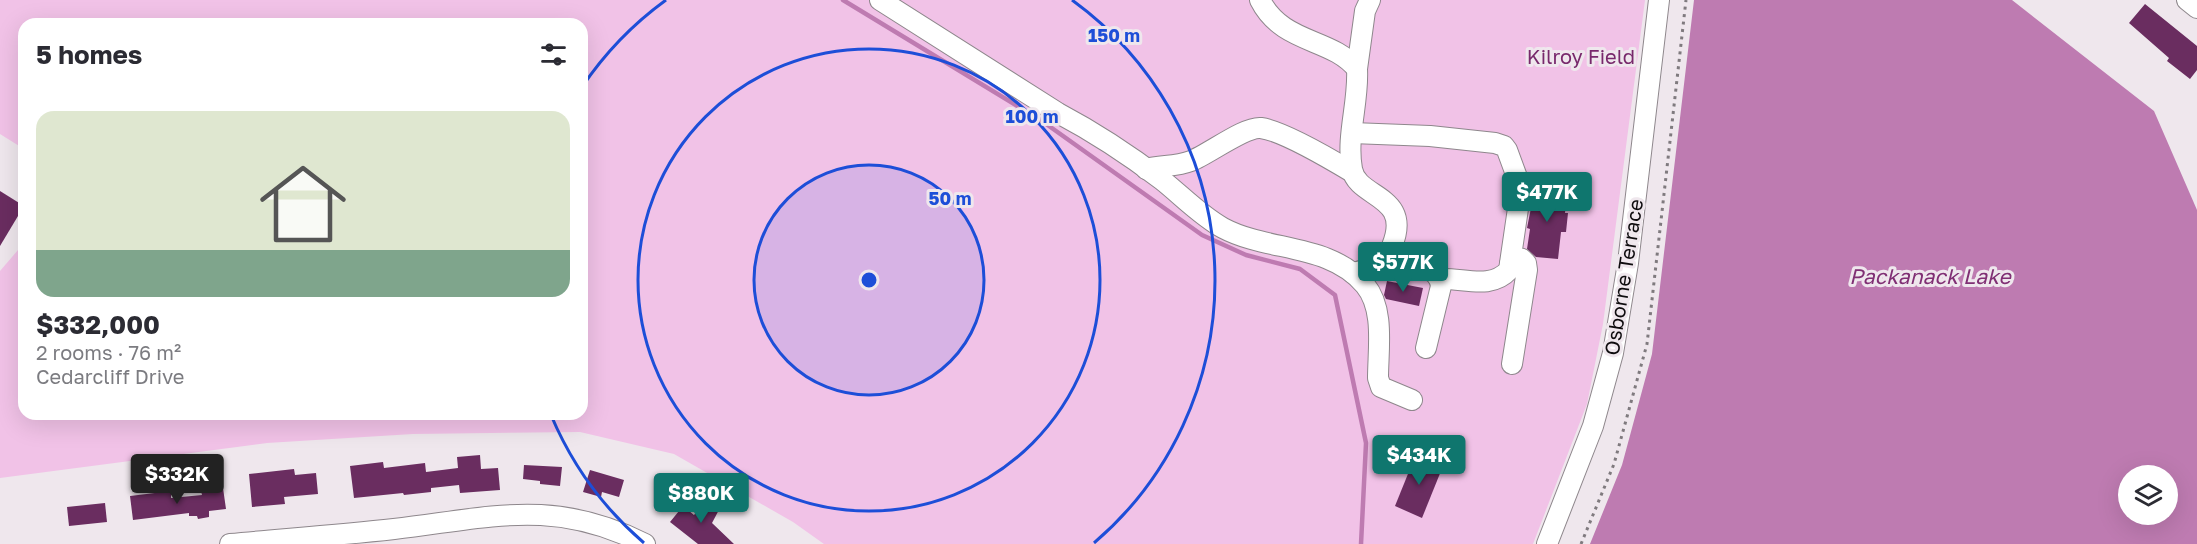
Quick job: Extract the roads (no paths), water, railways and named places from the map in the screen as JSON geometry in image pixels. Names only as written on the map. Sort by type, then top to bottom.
[{"type":"street","points":[[880,0],[1058,113],[1084,127],[1146,169],[1222,228],[1336,262],[1353,273],[1375,299]]},
{"type":"street","points":[[1260,0],[1280,25],[1307,40],[1343,55],[1357,69]]},
{"type":"street","points":[[1352,172],[1352,133],[1357,69],[1365,11],[1370,0]]},
{"type":"street","name":"Osborne Terrace","points":[[1547,544],[1593,426],[1605,390],[1613,353],[1628,263],[1659,0]]},
{"type":"street","points":[[2187,0],[2197,8]]},
{"type":"street","points":[[1146,169],[1184,164],[1211,152],[1242,133],[1261,128],[1273,131],[1316,151],[1352,172],[1359,181],[1390,207],[1398,226],[1397,234],[1384,260],[1375,299],[1379,384],[1381,387],[1412,400]]},
{"type":"street","points":[[1352,133],[1430,136],[1495,143],[1504,146],[1514,165],[1521,188],[1509,270],[1505,274],[1489,282],[1441,279],[1423,266],[1384,260],[1353,273]]},
{"type":"street","points":[[1510,264],[1522,259],[1526,263],[1527,270],[1512,364]]},
{"type":"street","points":[[1426,348],[1441,279]]},
{"type":"street","points":[[230,544],[394,529],[506,514],[535,513],[592,522],[620,531],[645,544]]},
{"type":"water","name":"Packanack Lake","points":[[1694,0],[2012,0],[2154,111],[2197,210],[2197,544],[1590,544],[1622,465],[1652,354]]},
{"type":"waterway","points":[[843,0],[1042,121],[1202,235],[1246,255],[1300,269],[1335,295],[1366,443],[1361,544]]},
{"type":"park label","name":"Kilroy Field","points":[[1581,56]]}]
